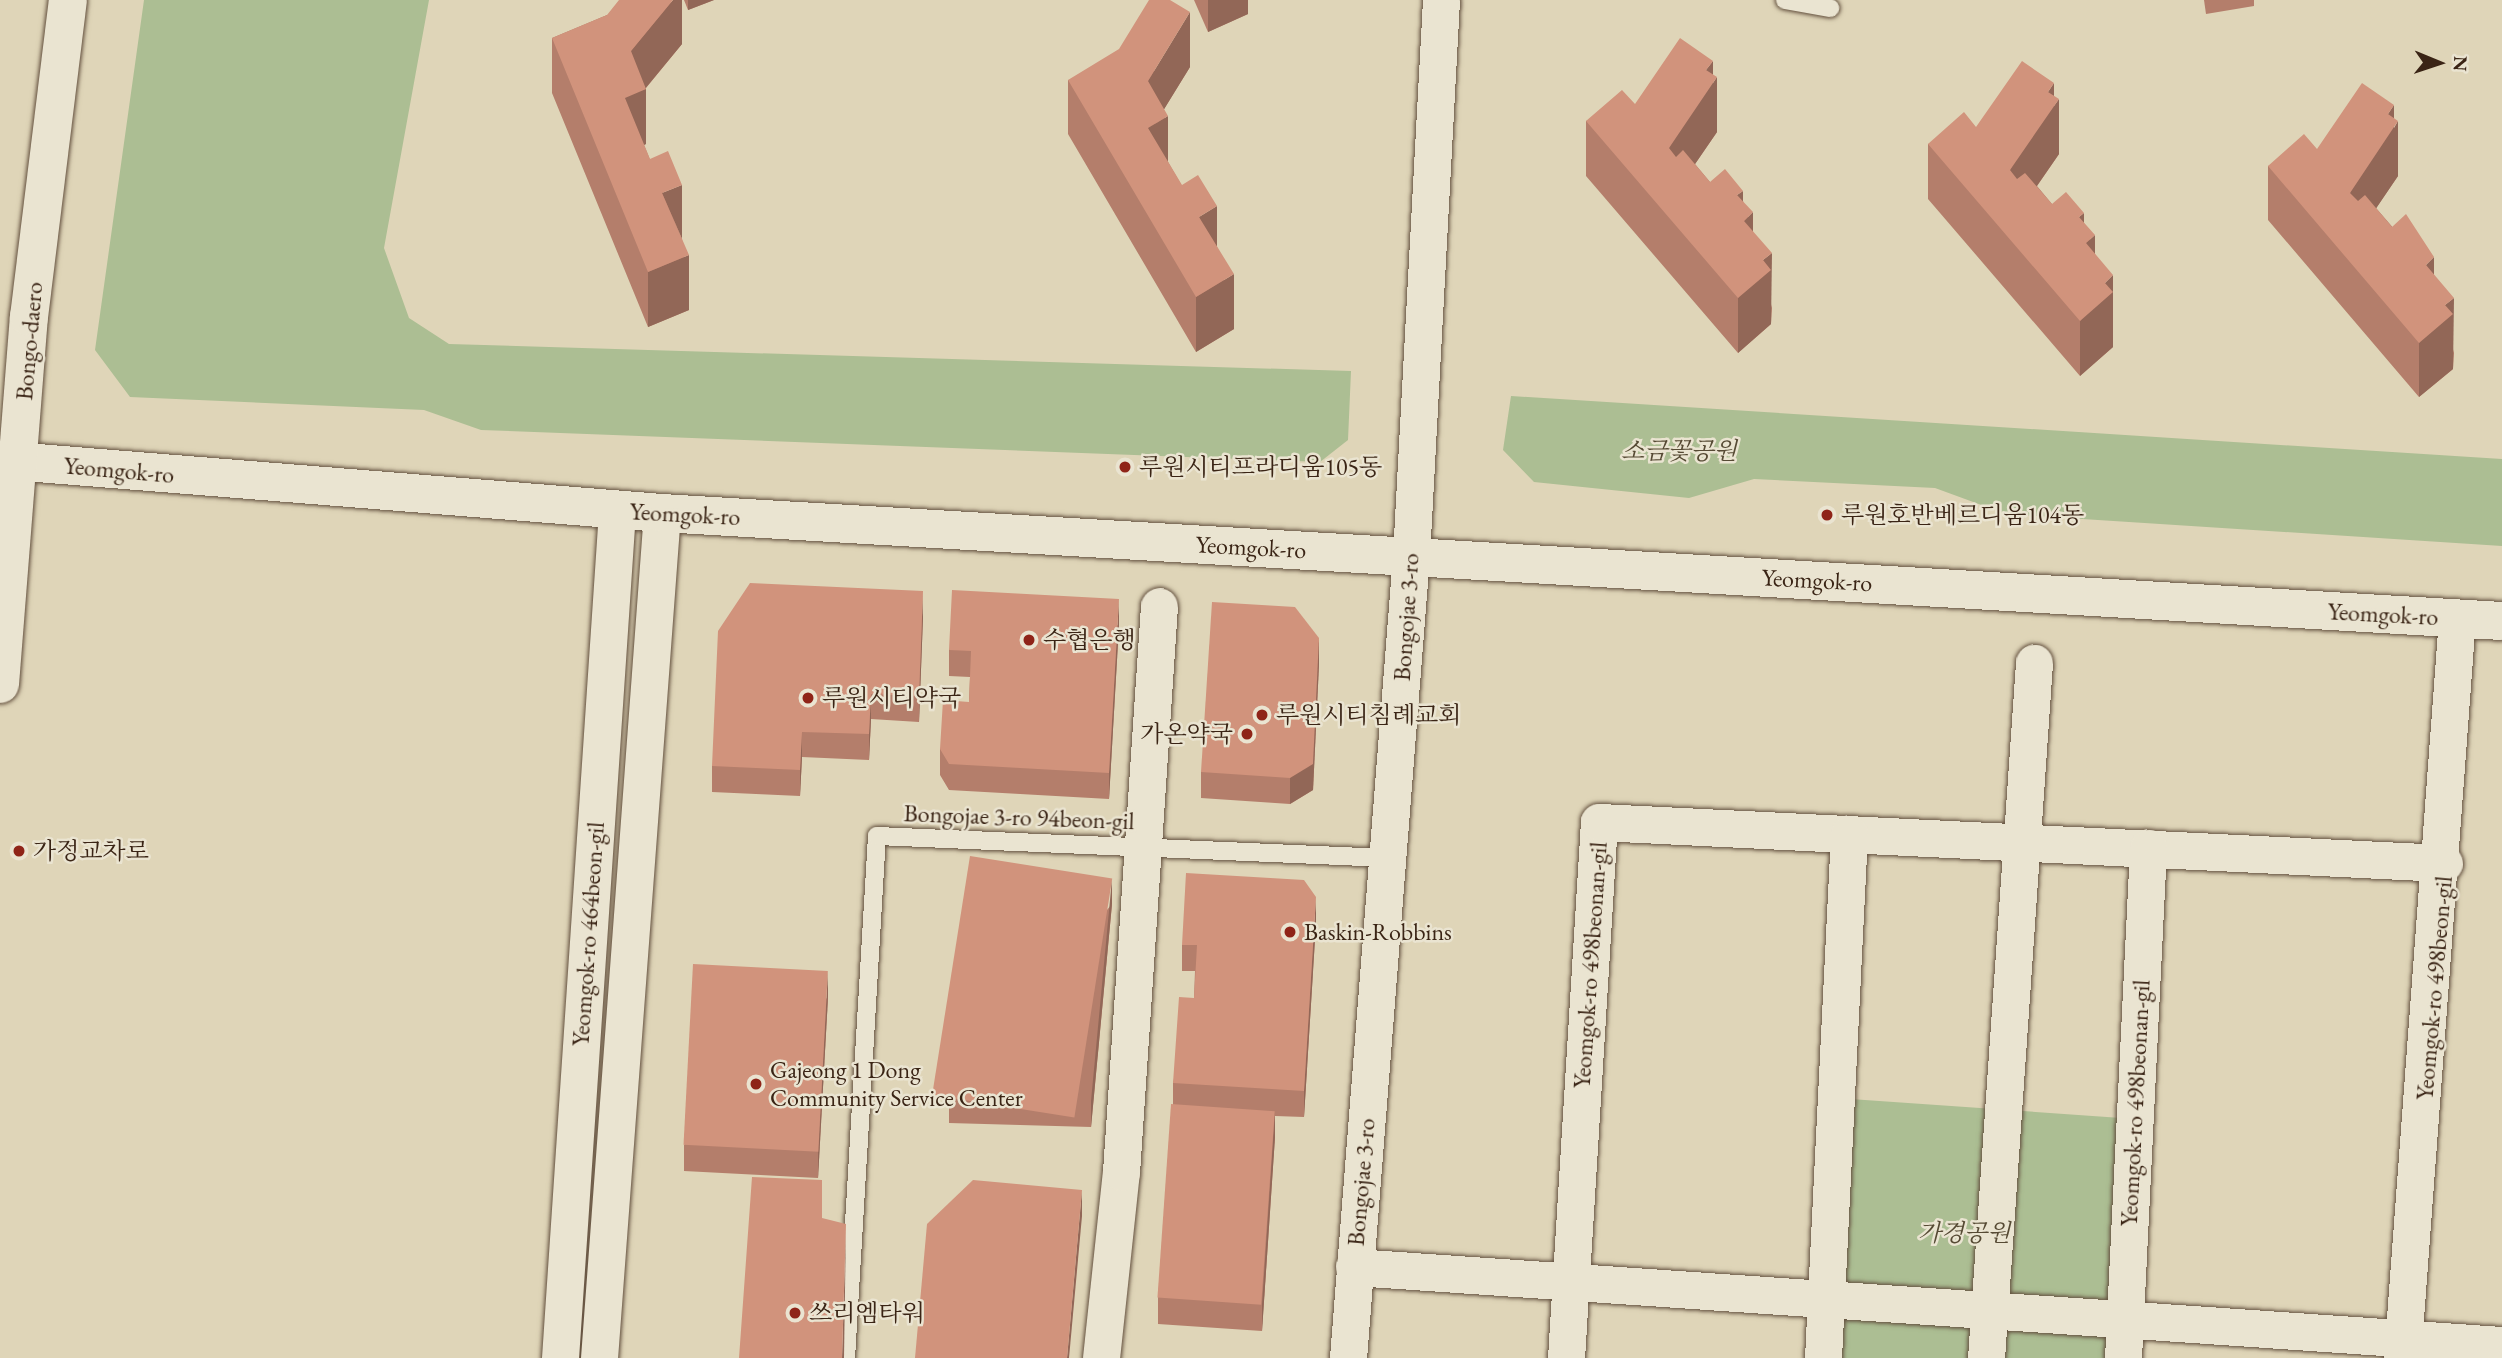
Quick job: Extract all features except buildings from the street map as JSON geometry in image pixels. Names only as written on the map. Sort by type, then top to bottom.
[{"type":"main road","name":"Bongo-daero","points":[[0,684],[10,461],[68,0]]},
{"type":"main road","name":"Yeomgok-ro","points":[[10,461],[662,513],[2502,621]]},
{"type":"street","name":"Bongojae 3-ro","points":[[1348,1358],[1410,556],[1441,0]]},
{"type":"street","name":"Yeomgok-ro 464beon-gil","points":[[560,1358],[617,510]]},
{"type":"street","name":"Yeomgok-ro 464beon-gil","points":[[599,1358],[662,513]]},
{"type":"street","points":[[611,596],[635,576],[655,594]]},
{"type":"street","points":[[1101,1358],[1143,847],[1159,606]]},
{"type":"street","name":"Yeomgok-ro 498beon-gil","points":[[2403,1348],[2444,863],[2458,618]]},
{"type":"street","points":[[1986,1358],[2034,663]]},
{"type":"street","name":"Yeomgok-ro 498beonan-gil","points":[[1566,1358],[1599,822],[2444,863]]},
{"type":"street","points":[[1823,1358],[1850,834]]},
{"type":"street","name":"Yeomgok-ro 498beonan-gil","points":[[2123,1358],[2148,848]]},
{"type":"street","points":[[1354,1267],[1826,1294],[2403,1348],[2502,1345]]},
{"type":"lane","points":[[1786,0],[1830,8]]},
{"type":"lane","name":"Bongojae 3-ro 94beon-gil","points":[[846,1358],[877,836],[1388,858]]},
{"type":"green space","points":[[144,0],[429,0],[384,248],[409,318],[449,344],[1351,371],[1348,440],[1320,462],[481,430],[424,410],[130,397],[95,350]]},
{"type":"green space","name":"소금꽃공원","points":[[1511,396],[2502,459],[2502,546],[2006,514],[1935,488],[1754,479],[1689,498],[1534,482],[1503,450]]},
{"type":"green space","name":"가경공원","points":[[1836,1098],[2135,1119],[2119,1358],[1818,1357]]},
{"type":"place","name":"루원시티프라디움105동","points":[[1125,467]]},
{"type":"place","name":"루원호반베르디움104동","points":[[1827,515]]},
{"type":"place","name":"수협은행","points":[[1029,640]]},
{"type":"place","name":"루원시티약국","points":[[808,698]]},
{"type":"place","name":"루원시티침례교회","points":[[1262,715]]},
{"type":"place","name":"가온약국","points":[[1247,734]]},
{"type":"place","name":"가정교차로","points":[[19,851]]},
{"type":"place","name":"Baskin-Robbins","points":[[1290,932]]},
{"type":"place","name":"Gajeong 1 Dong Community Service Center","points":[[756,1084]]},
{"type":"place","name":"쓰리엠타워","points":[[795,1313]]}]
